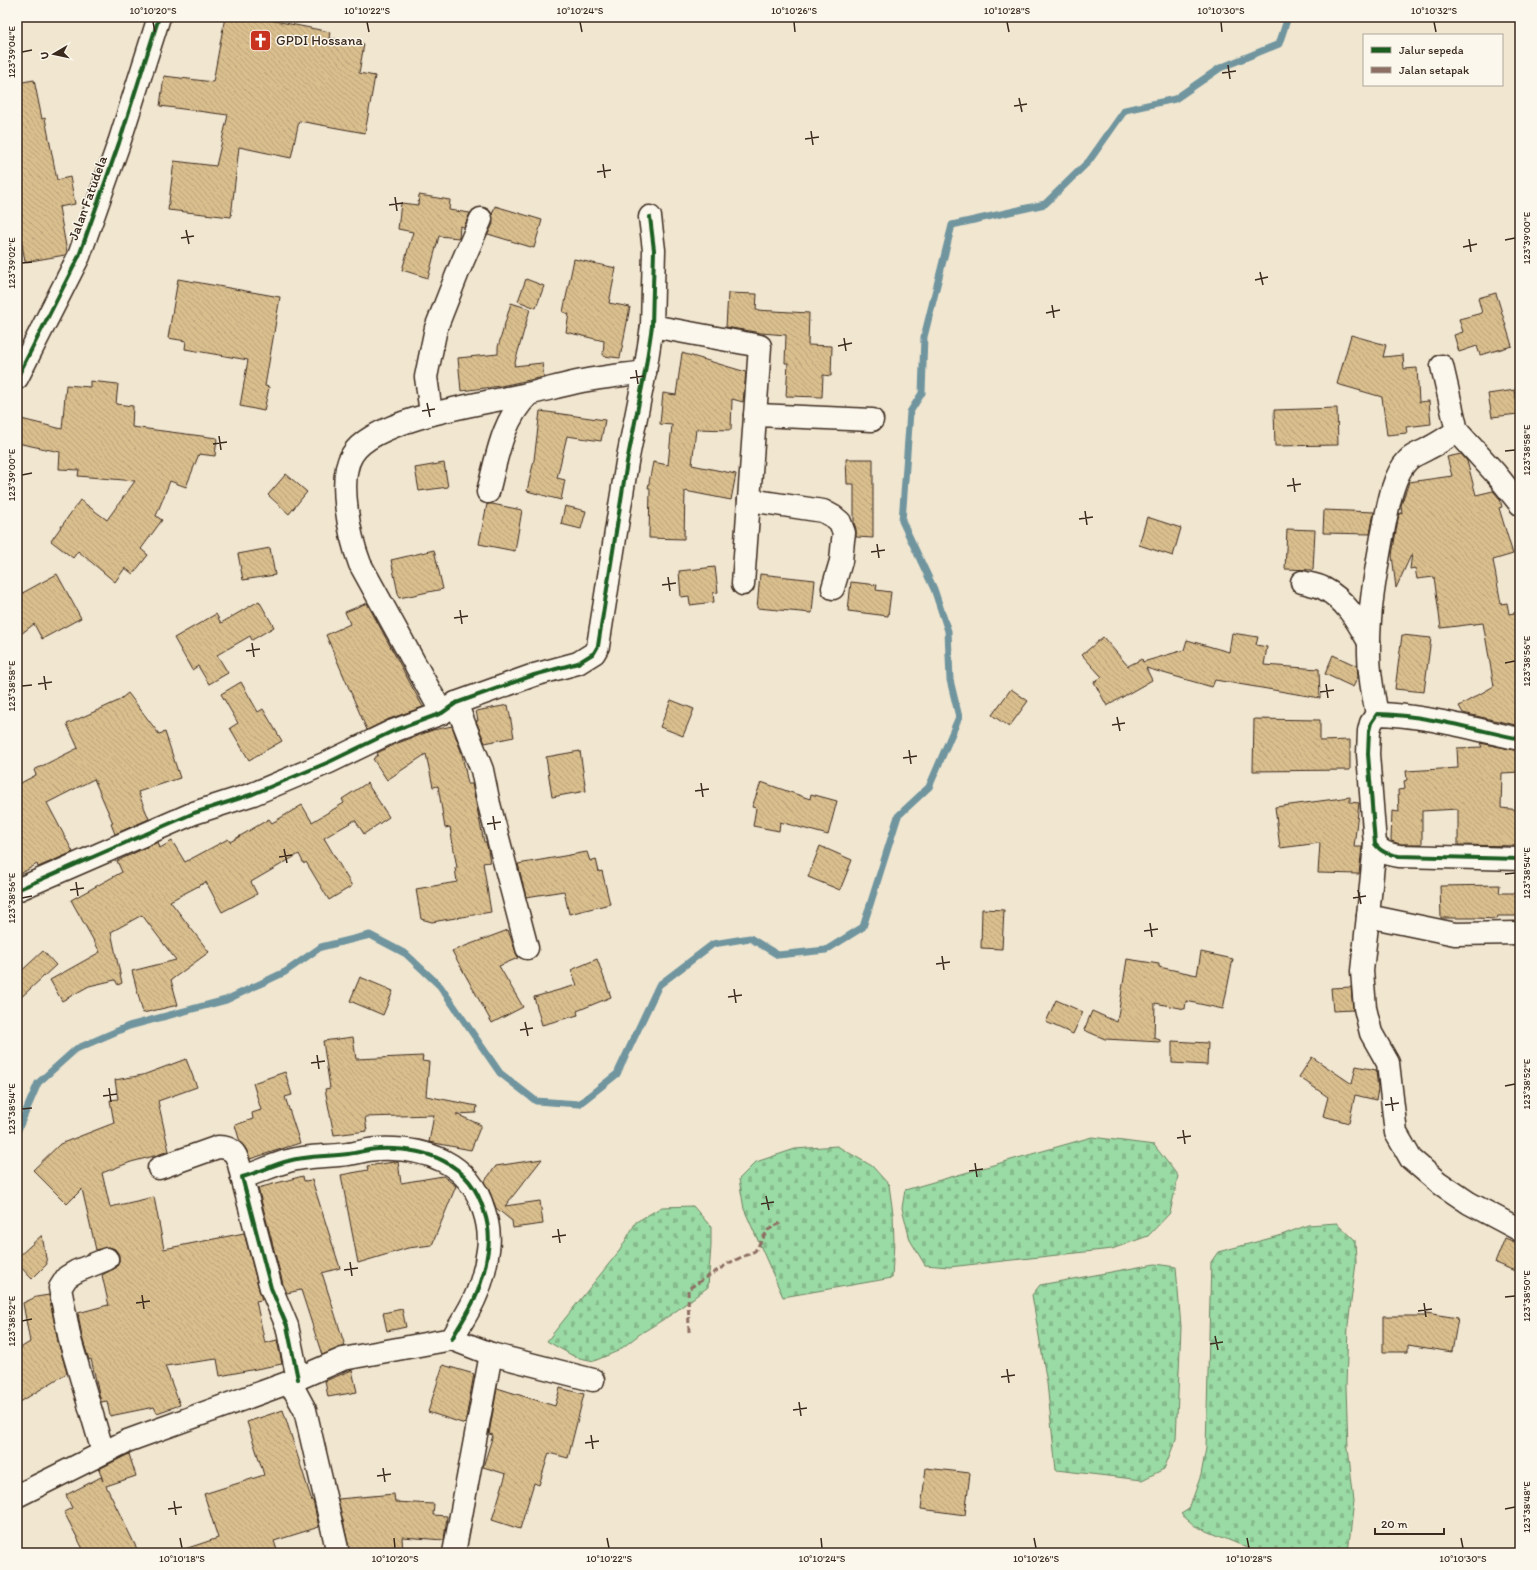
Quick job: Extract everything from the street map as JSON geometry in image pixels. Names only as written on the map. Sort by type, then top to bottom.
[{"type":"street","name":"Jalan Fatudela","points":[[17,378],[79,256],[120,143],[159,17]]},
{"type":"street","points":[[17,890],[194,813],[253,794],[329,762],[393,731],[534,675],[578,663],[594,653],[598,646],[626,462],[645,372],[652,326],[654,250],[650,217]]},
{"type":"street","points":[[431,414],[426,376],[436,328],[481,219]]},
{"type":"street","points":[[652,326],[760,346],[743,584]]},
{"type":"street","points":[[1442,366],[1457,431],[1496,474],[1520,504]]},
{"type":"street","points":[[527,948],[489,804],[482,770],[449,708],[360,564],[353,544],[348,520],[346,488],[347,463],[352,453],[361,443],[380,433],[431,414],[529,394],[581,381],[645,372]]},
{"type":"street","points":[[488,492],[504,430],[513,414],[529,394]]},
{"type":"street","points":[[755,415],[872,420]]},
{"type":"street","points":[[1457,431],[1427,449],[1415,454],[1407,461],[1402,469],[1391,492],[1373,584],[1369,642],[1370,678],[1377,714],[1368,731],[1368,754],[1375,844],[1362,971],[1365,1008],[1371,1033],[1388,1063],[1396,1133],[1411,1159],[1438,1182],[1469,1203],[1520,1230]]},
{"type":"street","points":[[749,500],[822,510],[840,522],[844,533],[841,560],[833,588]]},
{"type":"street","points":[[1302,582],[1322,587],[1340,599],[1353,615],[1369,642]]},
{"type":"street","points":[[1377,714],[1424,719],[1520,739]]},
{"type":"street","points":[[1375,844],[1380,851],[1386,854],[1399,856],[1520,859]]},
{"type":"street","points":[[1368,916],[1455,934],[1520,933]]},
{"type":"street","points":[[159,1168],[218,1147],[225,1147],[234,1152],[271,1288],[287,1326],[294,1380],[305,1410],[338,1553]]},
{"type":"street","points":[[242,1177],[287,1161],[316,1155],[348,1154],[377,1149],[420,1152],[449,1164],[461,1172],[476,1193],[482,1205],[488,1225],[489,1249],[475,1299],[452,1339]]},
{"type":"street","points":[[103,1452],[70,1340],[60,1288],[67,1277],[77,1271],[107,1259]]},
{"type":"street","points":[[17,1496],[127,1441],[294,1380],[343,1358],[452,1339],[491,1354],[593,1380]]},
{"type":"street","points":[[454,1553],[491,1354]]},
{"type":"green space","points":[[1092,1137],[1154,1145],[1178,1176],[1170,1213],[1148,1236],[1112,1249],[949,1267],[925,1265],[910,1240],[902,1208],[905,1190]]},
{"type":"green space","points":[[837,1146],[872,1166],[889,1185],[893,1214],[894,1241],[892,1278],[783,1297],[744,1209],[739,1179],[756,1162],[795,1149]]},
{"type":"green space","points":[[693,1206],[711,1227],[708,1287],[618,1351],[594,1361],[575,1357],[547,1341],[620,1250],[636,1222],[662,1207]]},
{"type":"green space","points":[[1337,1223],[1355,1240],[1356,1263],[1348,1325],[1346,1386],[1348,1448],[1354,1501],[1348,1552],[1260,1553],[1195,1526],[1181,1514],[1189,1509],[1201,1475],[1206,1448],[1211,1262],[1218,1252],[1279,1236],[1308,1225]]},
{"type":"green space","points":[[1155,1264],[1176,1267],[1181,1327],[1176,1439],[1164,1469],[1142,1480],[1056,1470],[1047,1383],[1032,1295],[1040,1285]]},
{"type":"building","points":[[225,17],[256,17],[330,32],[329,38],[364,44],[359,73],[375,76],[365,133],[299,121],[291,158],[239,147],[231,217],[168,210],[174,161],[216,166],[228,115],[160,106],[164,76],[213,82]]},
{"type":"building","points":[[34,80],[42,119],[45,118],[57,180],[70,177],[75,204],[59,207],[67,252],[65,255],[25,262],[17,214],[17,83]]},
{"type":"building","points":[[419,195],[450,200],[449,210],[470,213],[464,227],[460,226],[459,238],[439,236],[428,278],[402,270],[413,232],[398,229],[401,203],[418,205]]},
{"type":"building","points":[[495,206],[542,220],[534,248],[488,234],[493,224],[492,215]]},
{"type":"building","points":[[574,259],[616,268],[609,303],[630,307],[620,358],[603,356],[604,341],[566,332],[569,314],[563,312]]},
{"type":"building","points":[[178,279],[280,297],[265,386],[269,387],[264,411],[240,406],[248,360],[185,349],[186,341],[168,338]]},
{"type":"building","points":[[526,279],[544,286],[536,308],[518,301]]},
{"type":"building","points":[[728,293],[757,294],[756,310],[809,313],[808,345],[832,346],[831,376],[823,375],[822,397],[786,396],[788,363],[785,363],[786,335],[761,333],[726,327]]},
{"type":"building","points":[[1496,293],[1512,346],[1480,355],[1477,346],[1459,352],[1454,335],[1463,332],[1459,319],[1482,313],[1478,298]]},
{"type":"building","points":[[511,303],[530,309],[514,366],[542,363],[544,377],[501,386],[461,391],[458,358],[498,354],[498,347]]},
{"type":"building","points":[[1351,335],[1386,345],[1383,357],[1403,355],[1404,369],[1417,368],[1419,402],[1429,401],[1431,424],[1406,427],[1407,433],[1387,435],[1382,397],[1337,384]]},
{"type":"building","points":[[682,353],[746,372],[743,402],[732,399],[731,430],[696,429],[692,465],[736,474],[731,500],[685,491],[684,539],[649,538],[650,488],[648,488],[653,462],[668,465],[672,425],[660,424],[663,393],[676,395]]},
{"type":"building","points":[[90,381],[118,384],[116,404],[133,406],[132,427],[217,438],[215,456],[199,454],[186,487],[170,481],[156,516],[162,520],[141,549],[148,555],[133,574],[125,568],[115,582],[78,551],[73,558],[51,541],[80,500],[107,520],[135,481],[78,476],[79,470],[59,469],[60,452],[17,443],[17,418],[62,429],[66,385],[90,387]]},
{"type":"building","points":[[1515,390],[1518,414],[1492,417],[1488,394]]},
{"type":"building","points":[[1337,408],[1338,445],[1275,446],[1274,410]]},
{"type":"building","points":[[540,411],[605,420],[601,441],[567,436],[557,478],[565,480],[561,500],[527,491],[534,460]]},
{"type":"building","points":[[1461,454],[1467,461],[1476,495],[1493,491],[1500,499],[1502,507],[1499,508],[1513,554],[1493,560],[1501,604],[1507,603],[1509,614],[1520,612],[1520,726],[1463,713],[1459,706],[1494,686],[1483,623],[1441,628],[1434,577],[1417,579],[1415,568],[1410,569],[1412,553],[1396,588],[1392,555],[1399,513],[1402,514],[1401,505],[1409,482],[1452,476],[1447,457]]},
{"type":"building","points":[[846,459],[873,459],[873,538],[856,537],[854,523],[854,484],[847,484]]},
{"type":"building","points":[[444,463],[448,487],[419,491],[415,468]]},
{"type":"building","points":[[286,474],[307,492],[289,514],[268,495]]},
{"type":"building","points":[[487,504],[522,510],[515,551],[479,544]]},
{"type":"building","points":[[565,506],[586,511],[581,529],[561,524]]},
{"type":"building","points":[[1324,510],[1374,512],[1370,534],[1323,533]]},
{"type":"building","points":[[1147,517],[1181,528],[1173,556],[1139,545]]},
{"type":"building","points":[[1287,529],[1315,530],[1313,570],[1285,569]]},
{"type":"building","points":[[270,548],[275,575],[243,580],[238,554]]},
{"type":"building","points":[[434,550],[443,589],[399,598],[391,560]]},
{"type":"building","points":[[715,567],[718,592],[713,593],[714,602],[690,605],[689,596],[681,597],[679,571]]},
{"type":"building","points":[[57,574],[81,618],[42,639],[34,624],[17,637],[17,596]]},
{"type":"building","points":[[760,574],[815,580],[812,613],[757,608]]},
{"type":"building","points":[[851,582],[877,585],[876,590],[891,592],[888,616],[848,611]]},
{"type":"building","points":[[259,601],[274,627],[252,640],[250,636],[217,655],[228,673],[209,684],[198,666],[192,670],[174,638],[216,614],[221,623]]},
{"type":"building","points":[[367,603],[423,707],[389,719],[367,730],[326,635],[350,624],[345,612]]},
{"type":"building","points":[[1232,633],[1258,637],[1256,645],[1267,647],[1264,665],[1319,669],[1320,698],[1215,680],[1212,687],[1146,668],[1152,680],[1107,706],[1094,682],[1102,677],[1082,655],[1103,637],[1128,666],[1142,659],[1143,662],[1184,650],[1187,640],[1229,652]]},
{"type":"building","points":[[1402,635],[1431,638],[1424,692],[1395,689]]},
{"type":"building","points":[[1333,655],[1357,666],[1358,677],[1353,687],[1325,674]]},
{"type":"building","points":[[241,682],[258,712],[263,709],[282,741],[249,760],[230,728],[238,723],[221,694]]},
{"type":"building","points":[[1011,689],[1028,701],[1009,727],[992,715]]},
{"type":"building","points":[[128,693],[159,734],[165,732],[180,778],[138,792],[149,819],[115,834],[111,824],[113,823],[94,779],[47,803],[73,852],[38,867],[37,864],[17,876],[17,785],[36,775],[34,770],[78,748],[67,724],[118,701]]},
{"type":"building","points":[[671,700],[694,709],[683,736],[660,727]]},
{"type":"building","points":[[508,705],[514,737],[485,743],[476,721],[478,721],[476,711]]},
{"type":"building","points":[[1254,719],[1320,720],[1320,741],[1350,740],[1350,770],[1253,771]]},
{"type":"building","points":[[452,726],[462,754],[468,784],[472,784],[484,842],[486,842],[488,850],[490,862],[483,863],[491,912],[432,922],[421,919],[416,889],[457,882],[455,868],[457,868],[450,827],[445,828],[438,786],[433,787],[426,754],[387,780],[373,759],[378,755],[377,753],[398,743],[433,730]]},
{"type":"building","points":[[1480,743],[1520,751],[1520,772],[1502,773],[1501,808],[1520,810],[1520,846],[1458,845],[1458,809],[1422,811],[1422,844],[1400,844],[1391,841],[1392,811],[1399,812],[1398,790],[1405,789],[1404,781],[1407,780],[1406,771],[1458,768],[1457,748],[1482,747]]},
{"type":"building","points":[[580,751],[586,791],[552,797],[546,757]]},
{"type":"building","points":[[761,782],[810,799],[811,794],[837,801],[828,835],[780,822],[779,831],[753,826],[756,808],[752,807]]},
{"type":"building","points":[[367,783],[389,817],[364,834],[355,820],[324,838],[352,886],[329,900],[306,862],[304,864],[299,854],[251,882],[257,894],[222,912],[206,882],[170,901],[209,952],[171,980],[178,1005],[143,1013],[132,971],[176,960],[142,915],[111,932],[122,983],[118,985],[115,980],[89,986],[62,1001],[50,980],[100,952],[71,900],[122,872],[117,861],[158,842],[160,848],[172,841],[185,862],[228,839],[230,842],[269,819],[272,823],[302,805],[312,822],[344,803],[342,799]]},
{"type":"building","points":[[1350,797],[1350,802],[1359,803],[1354,847],[1362,847],[1359,874],[1318,873],[1320,843],[1280,848],[1275,807]]},
{"type":"building","points":[[820,846],[852,860],[840,890],[808,877]]},
{"type":"building","points":[[587,852],[590,861],[596,859],[599,872],[602,871],[610,904],[569,914],[564,891],[526,897],[518,864]]},
{"type":"building","points":[[1500,885],[1499,893],[1520,893],[1520,916],[1498,916],[1497,919],[1441,918],[1440,886]]},
{"type":"building","points":[[982,909],[1004,910],[1002,949],[981,948]]},
{"type":"building","points":[[508,930],[518,958],[499,966],[523,1007],[492,1023],[452,951]]},
{"type":"building","points":[[43,951],[56,965],[17,1001],[17,975]]},
{"type":"building","points":[[1201,952],[1233,959],[1223,1009],[1186,1001],[1185,1009],[1155,1003],[1154,1038],[1160,1040],[1160,1042],[1105,1039],[1084,1030],[1092,1011],[1117,1022],[1127,959],[1159,964],[1159,967],[1197,975]]},
{"type":"building","points":[[597,959],[611,997],[577,1011],[578,1015],[542,1025],[534,997],[577,985],[571,970]]},
{"type":"building","points":[[360,977],[393,991],[383,1015],[350,1001]]},
{"type":"building","points":[[1351,987],[1353,1010],[1333,1011],[1331,988]]},
{"type":"building","points":[[1056,1000],[1083,1012],[1073,1034],[1046,1022]]},
{"type":"building","points":[[353,1037],[356,1059],[423,1056],[422,1061],[429,1062],[426,1096],[477,1106],[476,1113],[456,1114],[481,1125],[471,1150],[429,1142],[434,1115],[365,1117],[367,1131],[334,1135],[325,1089],[330,1088],[323,1041]]},
{"type":"building","points":[[1172,1041],[1208,1043],[1207,1065],[1172,1063]]},
{"type":"building","points":[[1312,1057],[1352,1084],[1356,1066],[1376,1070],[1378,1090],[1376,1100],[1355,1095],[1349,1123],[1323,1116],[1328,1097],[1299,1077]]},
{"type":"building","points":[[186,1059],[197,1087],[158,1101],[169,1151],[131,1162],[102,1173],[110,1207],[154,1197],[164,1249],[244,1233],[262,1300],[256,1301],[265,1343],[277,1340],[282,1364],[220,1376],[217,1359],[165,1366],[180,1405],[157,1413],[154,1407],[110,1416],[107,1401],[101,1402],[91,1359],[89,1360],[82,1337],[78,1313],[109,1306],[102,1275],[117,1267],[119,1255],[115,1249],[109,1247],[96,1250],[82,1189],[67,1204],[33,1170],[60,1144],[114,1123],[110,1100],[118,1099],[115,1080],[143,1075]]},
{"type":"building","points":[[285,1072],[292,1095],[285,1097],[300,1143],[250,1159],[246,1149],[240,1142],[235,1125],[253,1119],[252,1113],[261,1110],[253,1083]]},
{"type":"building","points":[[542,1159],[505,1206],[540,1201],[543,1224],[513,1228],[512,1221],[496,1208],[484,1182],[496,1166]]},
{"type":"building","points":[[398,1162],[401,1183],[443,1176],[456,1186],[432,1245],[408,1248],[358,1263],[341,1175],[368,1170],[367,1166]]},
{"type":"building","points":[[303,1176],[304,1181],[312,1180],[340,1268],[322,1273],[345,1346],[322,1355],[301,1290],[287,1293],[283,1284],[258,1188]]},
{"type":"building","points":[[42,1235],[47,1264],[32,1279],[17,1263],[17,1258]]},
{"type":"building","points":[[1505,1238],[1520,1244],[1520,1273],[1495,1263]]},
{"type":"building","points":[[49,1295],[58,1342],[67,1373],[17,1404],[17,1350],[30,1342],[23,1303],[36,1297]]},
{"type":"building","points":[[402,1309],[406,1327],[387,1331],[383,1313]]},
{"type":"building","points":[[1426,1313],[1458,1318],[1452,1352],[1408,1345],[1408,1352],[1383,1352],[1383,1316],[1425,1316]]},
{"type":"building","points":[[443,1365],[474,1374],[465,1424],[428,1412]]},
{"type":"building","points":[[352,1370],[357,1392],[328,1397],[325,1381]]},
{"type":"building","points":[[497,1388],[555,1406],[560,1388],[584,1394],[568,1458],[549,1453],[539,1485],[534,1483],[520,1529],[492,1520],[506,1474],[483,1467],[493,1435],[489,1434]]},
{"type":"building","points":[[283,1410],[313,1501],[319,1527],[274,1541],[278,1553],[186,1553],[185,1549],[218,1538],[204,1494],[264,1475],[247,1422]]},
{"type":"building","points":[[129,1454],[136,1476],[106,1486],[139,1553],[85,1553],[64,1512],[72,1508],[66,1495],[101,1477],[103,1481],[99,1469]]},
{"type":"building","points":[[926,1468],[970,1473],[965,1515],[921,1509]]},
{"type":"building","points":[[394,1494],[395,1502],[434,1504],[433,1515],[447,1516],[444,1540],[402,1537],[403,1553],[350,1553],[338,1499]]},
{"type":"waterway","points":[[17,1132],[38,1083],[76,1049],[129,1026],[226,1000],[285,972],[321,947],[370,935],[406,954],[440,986],[500,1073],[536,1101],[579,1104],[617,1074],[659,985],[713,944],[750,938],[778,955],[826,950],[863,927],[898,816],[929,787],[959,717],[950,680],[948,631],[934,589],[902,521],[910,412],[922,393],[924,337],[952,225],[1045,204],[1089,161],[1125,110],[1175,99],[1220,68],[1279,44],[1288,17]]},
{"type":"marked path","points":[[689,1332],[688,1289],[729,1263],[755,1251],[768,1230],[782,1222]]},
{"type":"cycle path","points":[[17,378],[79,256],[119,143],[159,17]]},
{"type":"cycle path","points":[[17,890],[194,813],[253,794],[329,762],[393,731],[442,713],[456,703],[534,675],[578,663],[594,653],[598,646],[627,462],[645,372],[652,326],[654,250],[650,217]]},
{"type":"cycle path","points":[[1520,739],[1431,720],[1377,714],[1371,723],[1369,731],[1368,754],[1375,844],[1383,851],[1388,854],[1399,856],[1520,859]]},
{"type":"cycle path","points":[[298,1379],[287,1326],[271,1288],[242,1177],[288,1161],[303,1158],[340,1155],[374,1149],[395,1149],[429,1155],[457,1169],[468,1180],[477,1194],[487,1220],[489,1245],[485,1269],[477,1294],[452,1339]]},
{"type":"place","name":"GPDI Hossana","points":[[261,40]]}]
